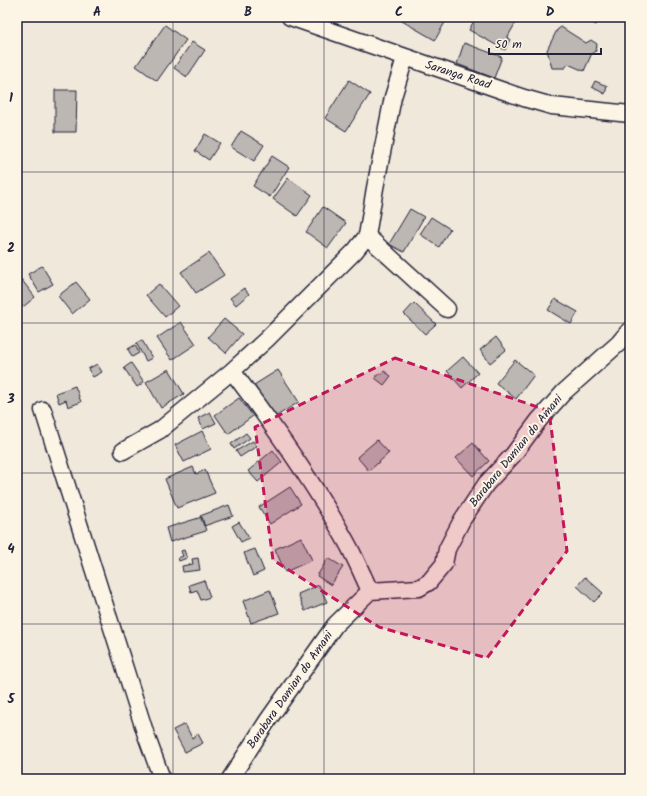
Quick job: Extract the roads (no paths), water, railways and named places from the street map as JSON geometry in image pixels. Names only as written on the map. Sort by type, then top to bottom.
[{"type":"street","name":"Saranga Road","points":[[290,17],[405,58],[552,106],[630,114]]},
{"type":"street","points":[[122,451],[160,430],[232,371],[267,339],[355,251],[368,236],[375,188],[393,97],[405,58]]},
{"type":"street","points":[[368,236],[447,309]]},
{"type":"street","name":"Barabara Damian do Amani","points":[[230,779],[268,720],[335,625],[370,591],[419,588],[434,577],[444,564],[447,549],[462,520],[486,484],[513,455],[539,420],[564,392],[614,347],[630,330]]},
{"type":"street","points":[[232,371],[262,411],[310,482],[347,542],[370,591]]},
{"type":"street","points":[[43,410],[146,735],[162,779]]}]
